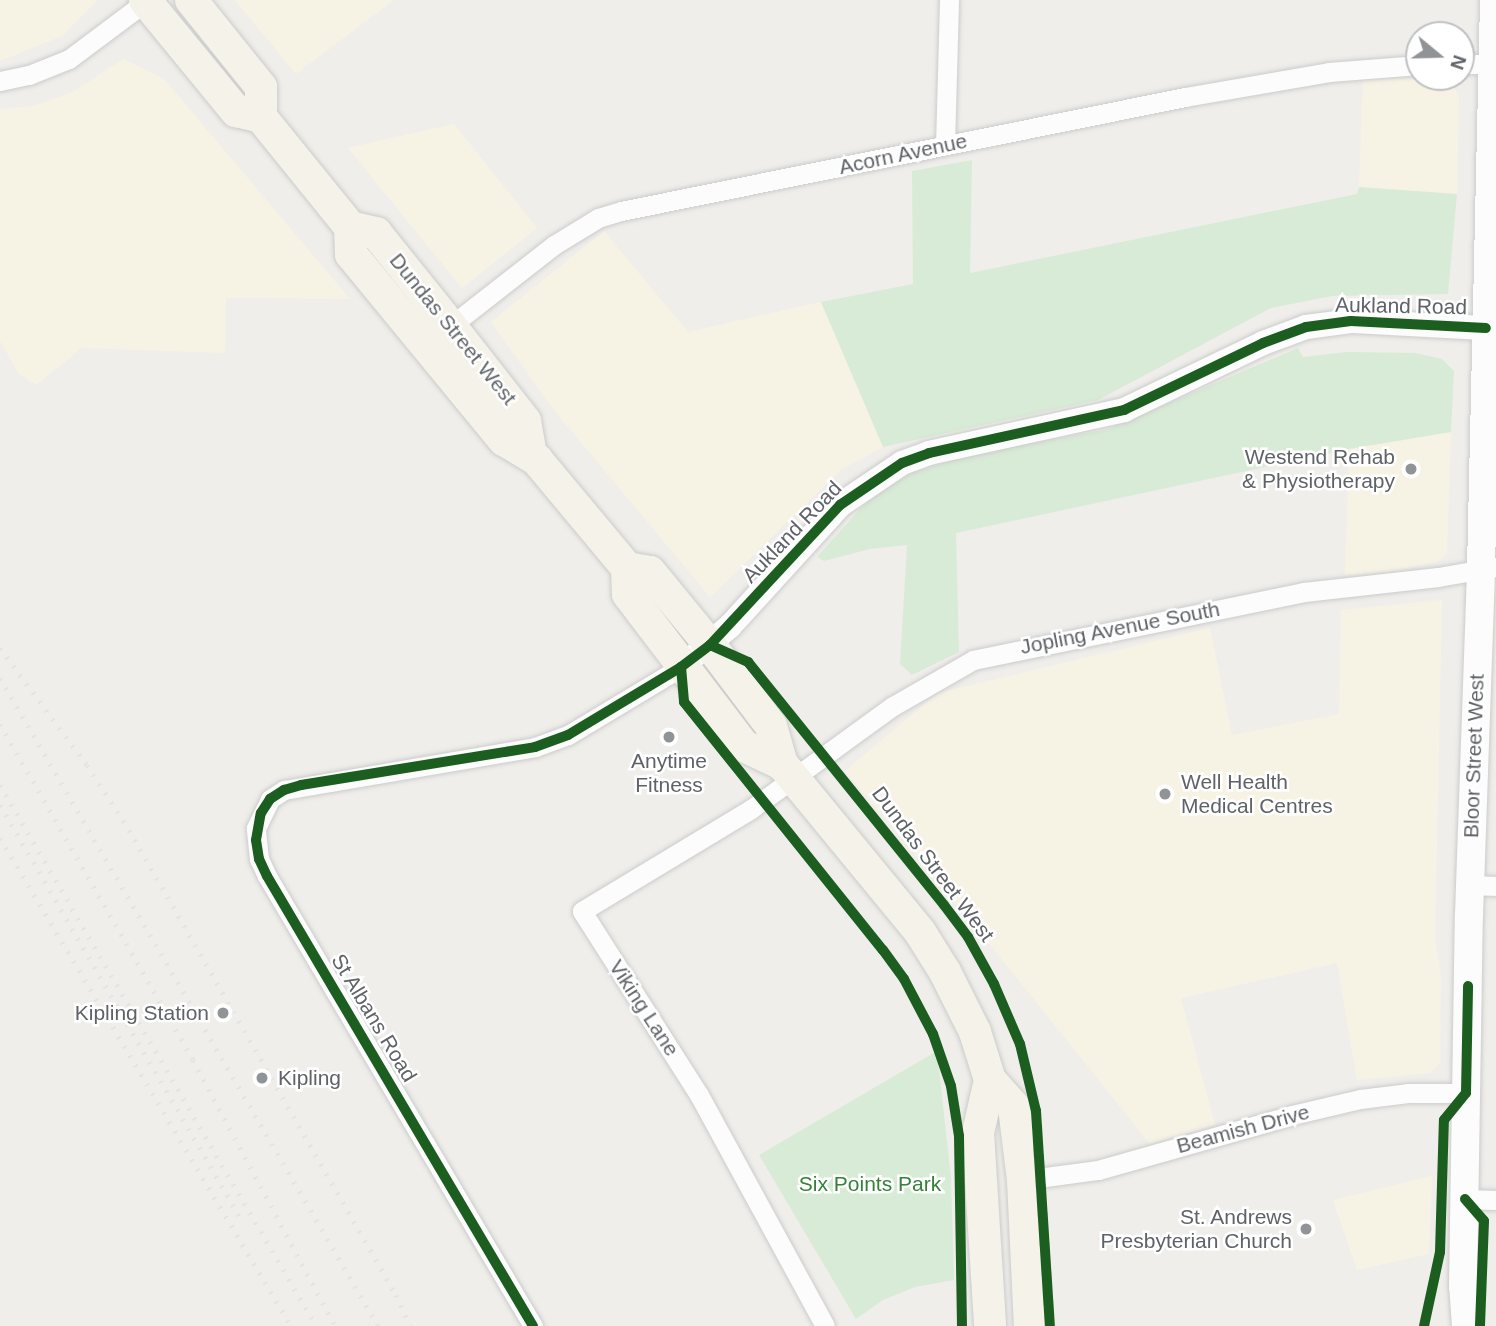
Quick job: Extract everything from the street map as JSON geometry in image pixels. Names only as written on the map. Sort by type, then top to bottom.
[{"type":"main road","points":[[191,0],[261,87],[261,117]]},
{"type":"main road","name":"Bloor Street West","points":[[1466,1326],[1462,1287],[1466,1093],[1483,885],[1488,568],[1486,328],[1493,0]]},
{"type":"main road","name":"Dundas Street West","points":[[147,1],[236,111],[261,117],[350,227],[351,254],[525,421],[531,454],[626,568],[628,594],[681,667],[744,746],[788,771]]},
{"type":"main road","name":"Dundas Street West","points":[[626,568],[650,572],[771,726],[788,771],[932,952],[975,1032],[990,1080],[1014,1107],[1023,1180],[1030,1326]]},
{"type":"main road","points":[[990,1080],[978,1133],[990,1326]]},
{"type":"main road","name":"Bloor Street West","points":[[1453,1326],[1462,1287]]},
{"type":"street","points":[[945,145],[949,0]]},
{"type":"street","points":[[0,80],[29,75],[69,59],[147,1]]},
{"type":"street","points":[[1475,64],[1492,64]]},
{"type":"street","name":"Acorn Avenue","points":[[439,336],[554,245],[598,218],[654,202],[698,197],[945,145],[1329,72],[1405,66]]},
{"type":"street","name":"Aukland Road","points":[[353,776],[535,747],[568,735],[681,667],[710,645],[840,505],[902,463],[929,453],[1124,410],[1263,343],[1306,327],[1351,321],[1486,328]]},
{"type":"street","name":"Jopling Avenue South","points":[[788,771],[974,660],[1304,592],[1438,577],[1488,568]]},
{"type":"street","name":"Viking Lane","points":[[788,771],[751,809],[582,911],[699,1095],[825,1326]]},
{"type":"street","name":"St Albans Road","points":[[353,776],[301,785],[284,790],[270,799],[256,828],[259,859],[533,1326]]},
{"type":"street","name":"Beamish Drive","points":[[1023,1180],[1098,1170],[1292,1115],[1360,1099],[1408,1093],[1466,1093]]},
{"type":"street","points":[[1465,1199],[1496,1200]]},
{"type":"shaded area","points":[[0,0],[98,0],[62,36],[0,61]]},
{"type":"shaded area","points":[[235,0],[394,0],[296,74]]},
{"type":"shaded area","points":[[123,59],[164,79],[350,299],[226,298],[225,353],[82,348],[36,385],[19,374],[0,341],[0,109],[33,106],[73,92]]},
{"type":"shaded area","points":[[1405,79],[1405,91],[1456,91],[1459,96],[1457,194],[1359,187],[1363,80]]},
{"type":"shaded area","points":[[454,124],[537,228],[462,288],[348,148]]},
{"type":"shaded area","points":[[604,231],[688,332],[821,302],[883,447],[842,469],[710,597],[554,410],[491,322]]},
{"type":"shaded area","points":[[1451,432],[1447,553],[1439,561],[1387,572],[1345,575],[1349,449]]},
{"type":"shaded area","points":[[1442,600],[1435,939],[1441,977],[1440,1063],[1430,1073],[1357,1080],[1337,963],[1181,998],[1215,1125],[1150,1144],[983,936],[845,771],[938,693],[1210,628],[1232,735],[1339,714],[1341,610]]},
{"type":"shaded area","points":[[1432,1176],[1429,1254],[1357,1270],[1333,1200]]},
{"type":"green space","points":[[972,160],[970,273],[1357,194],[1359,187],[1457,194],[1448,294],[1332,296],[1271,308],[1098,400],[883,447],[821,302],[913,284],[912,171]]},
{"type":"green space","points":[[1298,348],[1303,357],[1347,352],[1415,353],[1442,359],[1454,371],[1451,432],[1349,449],[956,533],[959,652],[912,675],[900,664],[907,545],[870,549],[824,561],[817,557],[861,508],[877,494],[912,473],[969,455],[1108,429]]},
{"type":"green space","name":"Six Points Park","points":[[937,1051],[951,1178],[954,1280],[915,1287],[883,1300],[856,1319],[759,1155]]},
{"type":"railway","points":[[0,648],[87,765],[129,830],[396,1295],[410,1326]]},
{"type":"railway","points":[[0,678],[378,1326]]},
{"type":"railway","points":[[0,724],[193,1060],[335,1326]]},
{"type":"railway","points":[[0,785],[316,1326]]},
{"type":"railway","points":[[0,805],[242,1220]]},
{"type":"railway","points":[[0,838],[291,1326]]},
{"type":"cycle path","points":[[533,1326],[267,876],[259,859],[256,840],[261,813],[270,799],[284,790],[301,785],[535,747],[568,735],[681,667],[710,645],[840,505],[902,463],[929,453],[1124,410],[1263,343],[1306,327],[1351,321],[1486,328]]},
{"type":"cycle path","points":[[710,645],[748,662],[944,905],[968,937],[994,984],[1020,1044],[1036,1111],[1050,1326]]},
{"type":"cycle path","points":[[681,667],[684,702],[883,950],[904,979],[933,1034],[951,1086],[959,1136],[962,1326]]},
{"type":"cycle path","points":[[1424,1326],[1440,1252],[1444,1120],[1466,1093],[1468,986]]},
{"type":"cycle path","points":[[1465,1199],[1484,1221],[1480,1326]]},
{"type":"place","name":"Westend Rehab & Physiotherapy","points":[[1411,469]]},
{"type":"place","name":"Anytime Fitness","points":[[669,737]]},
{"type":"place","name":"Well Health Medical Centres","points":[[1165,794]]},
{"type":"place","name":"Kipling Station","points":[[223,1013]]},
{"type":"place","name":"Kipling","points":[[262,1078]]},
{"type":"place","name":"St. Andrews Presbyterian Church","points":[[1306,1229]]}]
